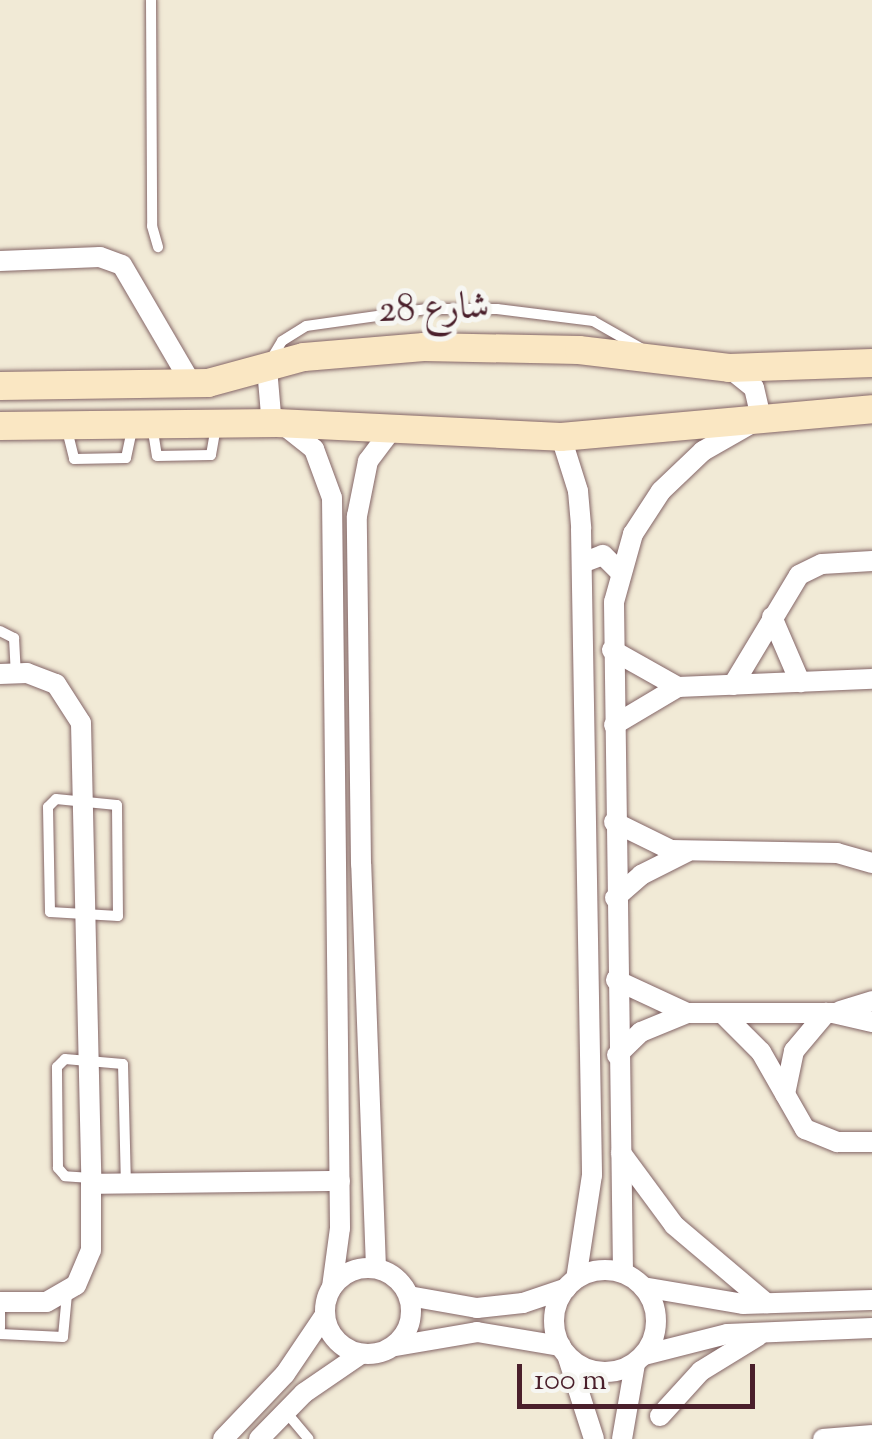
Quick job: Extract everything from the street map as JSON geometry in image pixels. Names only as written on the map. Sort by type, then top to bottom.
[{"type":"street","points":[[0,261],[100,257],[122,265],[192,383],[207,396],[216,423]]},
{"type":"street","name":"شارع 28","points":[[0,386],[192,383],[320,354],[424,347],[528,347],[729,368],[802,369],[870,361]]},
{"type":"street","points":[[223,1439],[285,1374],[325,1316],[332,1287],[340,1181],[334,515],[329,480],[314,449],[277,423],[267,405],[267,368]]},
{"type":"street","points":[[729,368],[754,388],[761,418]]},
{"type":"street","points":[[802,369],[801,394],[836,412]]},
{"type":"street","points":[[0,426],[277,423],[561,437],[872,409]]},
{"type":"street","points":[[623,1274],[612,650],[618,571],[647,510],[674,475],[761,418]]},
{"type":"street","points":[[376,1268],[361,864],[357,516],[368,461],[391,431]]},
{"type":"street","points":[[561,437],[578,490],[582,564],[592,1175],[571,1284],[554,1316],[594,1439]]},
{"type":"street","points":[[334,515],[357,516]]},
{"type":"street","points":[[582,564],[603,555],[618,571]]},
{"type":"street","points":[[733,685],[800,575],[822,564],[872,561]]},
{"type":"street","points":[[772,618],[800,682]]},
{"type":"street","points":[[612,650],[678,687]]},
{"type":"street","points":[[0,1302],[46,1302],[67,1294],[89,1263],[91,1181],[84,800],[76,708],[56,684],[8,674]]},
{"type":"street","points":[[614,725],[678,687],[870,680]]},
{"type":"street","points":[[614,822],[656,846],[687,852],[837,852],[872,844]]},
{"type":"street","points":[[615,898],[641,875],[687,852]]},
{"type":"street","points":[[837,852],[872,862]]},
{"type":"street","points":[[337,864],[361,864]]},
{"type":"street","points":[[616,980],[687,1013]]},
{"type":"street","points":[[785,1101],[794,1052],[830,1013],[872,1000]]},
{"type":"street","points":[[617,1055],[656,1024],[687,1013],[830,1013],[872,1022]]},
{"type":"street","points":[[722,1013],[762,1052],[785,1101],[820,1137],[871,1141]]},
{"type":"street","points":[[620,1150],[674,1225],[768,1304]]},
{"type":"street","points":[[91,1181],[340,1181]]},
{"type":"street","points":[[332,1287],[351,1271],[376,1268],[396,1278],[410,1296],[454,1307],[501,1307],[571,1284],[599,1270],[623,1274],[643,1287],[768,1304],[872,1300]]},
{"type":"street","points":[[622,1439],[640,1360],[656,1321],[643,1287]]},
{"type":"street","points":[[394,1347],[408,1330],[410,1296]]},
{"type":"street","points":[[325,1316],[333,1336],[362,1354]]},
{"type":"street","points":[[260,1439],[285,1412],[362,1354],[394,1347],[477,1332],[564,1351],[592,1371],[706,1338],[770,1330],[872,1328]]},
{"type":"street","points":[[660,1416],[701,1371],[770,1330]]},
{"type":"street","points":[[823,1439],[872,1435]]},
{"type":"lane","points":[[150,0],[152,226],[158,248]]},
{"type":"lane","points":[[267,368],[282,342],[306,326],[427,308],[497,308],[593,321],[654,359]]},
{"type":"lane","points":[[0,631],[13,635],[8,674]]},
{"type":"lane","points":[[56,799],[111,800],[119,808],[122,910],[114,918],[86,917],[56,917],[49,908],[48,807],[56,799]]},
{"type":"lane","points":[[91,1181],[65,1176],[58,1168],[57,1067],[65,1059],[116,1059],[124,1067],[126,1184]]},
{"type":"lane","points":[[0,1302],[0,1331],[63,1337],[67,1294]]},
{"type":"lane","points":[[285,1412],[309,1439]]}]
